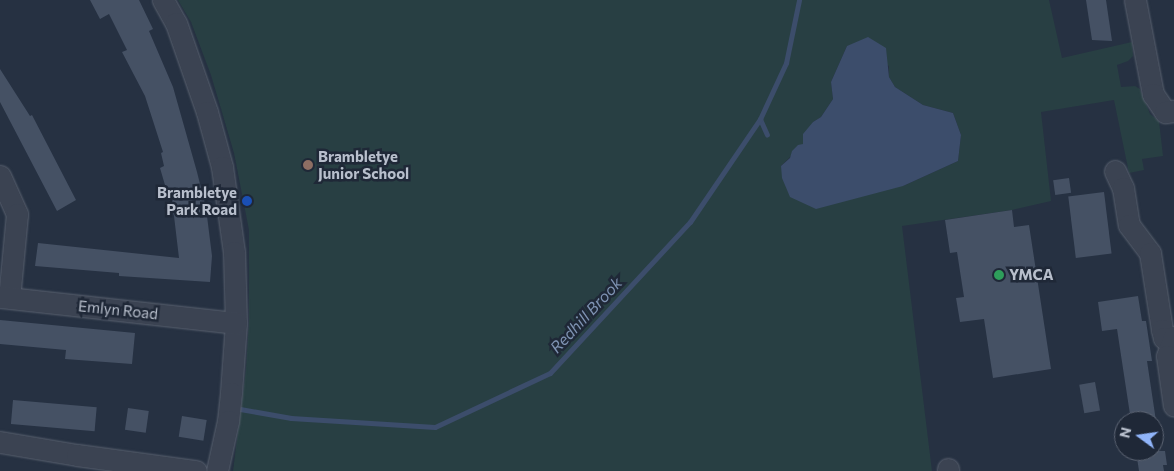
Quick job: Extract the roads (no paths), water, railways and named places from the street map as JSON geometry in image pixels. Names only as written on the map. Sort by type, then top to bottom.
[{"type":"street","points":[[163,0],[176,23],[194,69],[222,167],[234,252],[236,323],[231,393],[228,421],[218,471]]},
{"type":"street","points":[[1135,0],[1153,94],[1165,112],[1174,111]]},
{"type":"street","points":[[1116,171],[1123,188],[1129,225],[1150,253],[1164,338],[1172,340],[1167,361],[1174,406]]},
{"type":"street","points":[[0,176],[17,214],[4,298]]},
{"type":"street","name":"Emlyn Road","points":[[4,298],[236,323]]},
{"type":"street","points":[[0,442],[77,455],[196,471]]},
{"type":"water","points":[[868,37],[886,48],[889,77],[895,87],[923,105],[953,113],[961,135],[958,161],[903,186],[816,209],[790,197],[782,178],[781,166],[790,158],[792,151],[798,145],[803,144],[803,134],[813,122],[821,117],[833,99],[831,82],[847,46]]},
{"type":"waterway","name":"Redhill Brook","points":[[240,409],[291,418],[435,427],[550,373],[690,222],[760,119],[786,63],[799,0]]},
{"type":"waterway","points":[[760,119],[767,135]]},
{"type":"place","name":"Brambletye Junior School","points":[[308,165]]},
{"type":"place","name":"Brambletye Park Road","points":[[247,201]]},
{"type":"place","name":"YMCA","points":[[999,275]]}]
